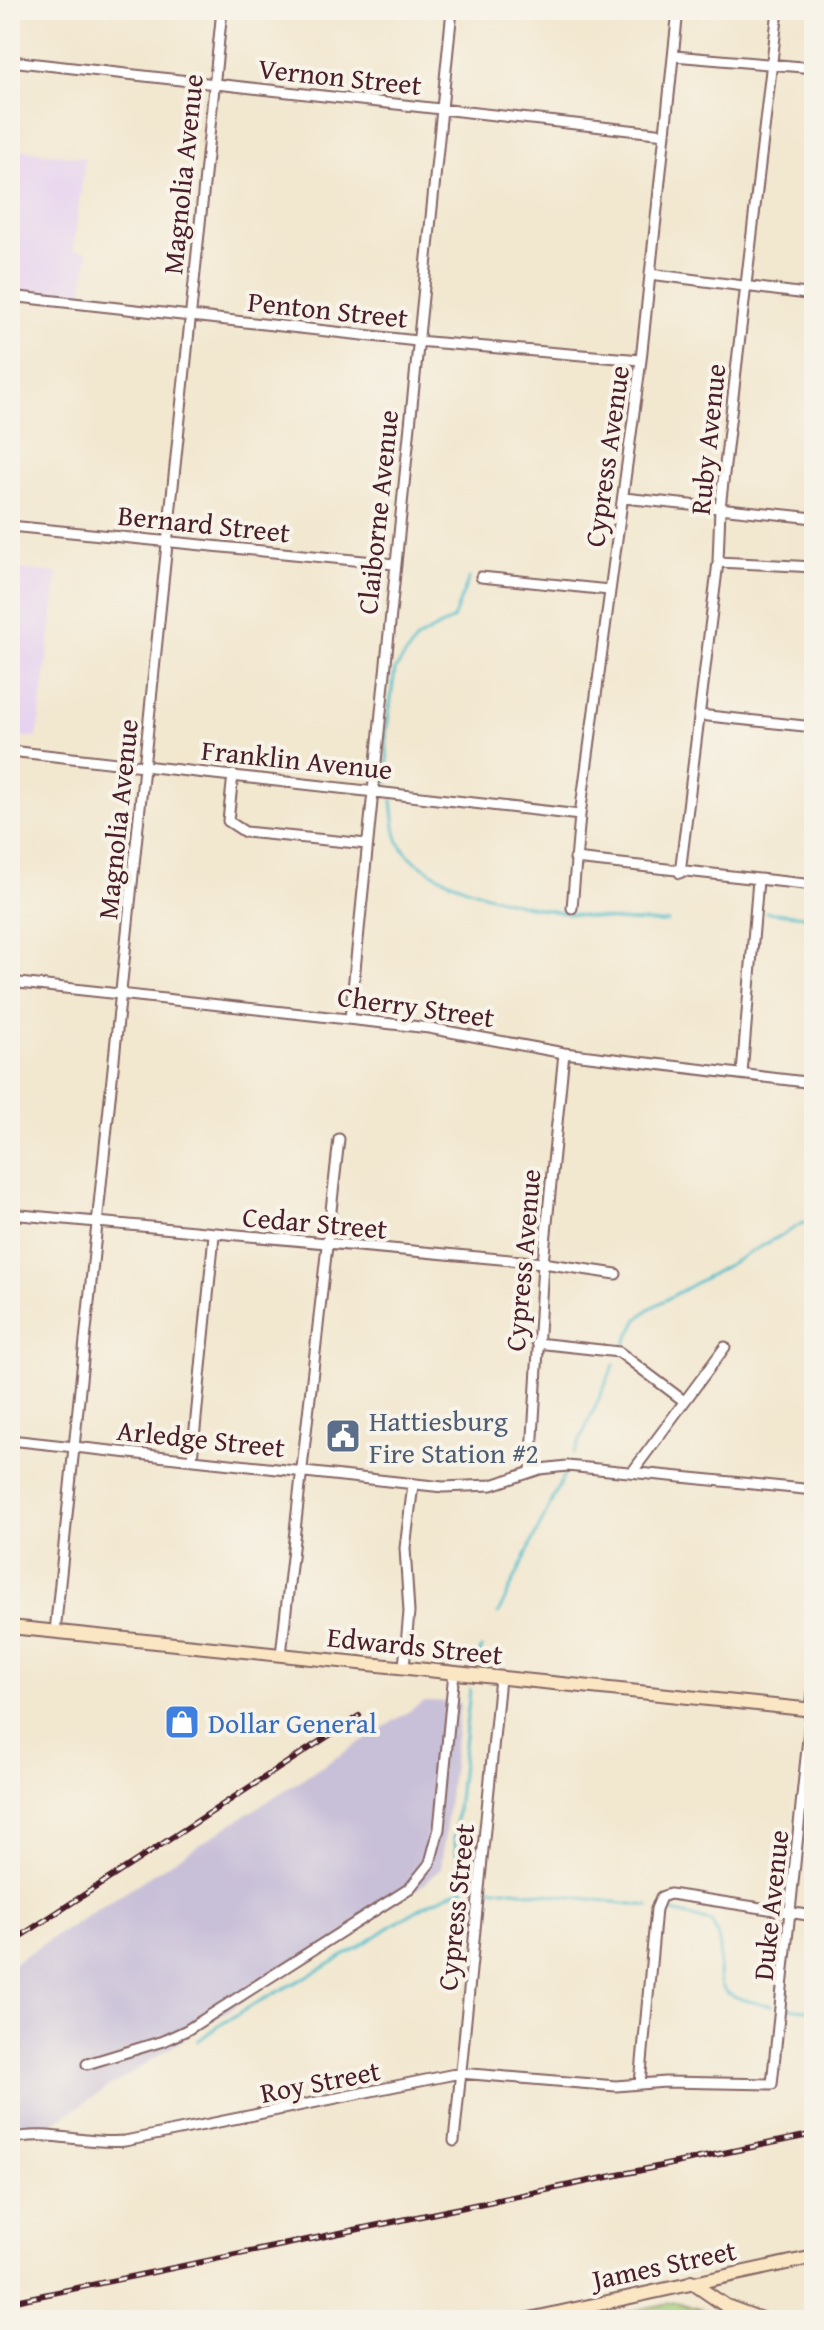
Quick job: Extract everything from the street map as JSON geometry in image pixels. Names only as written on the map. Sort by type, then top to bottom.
[{"type":"main road","name":"Edwards Street","points":[[10,1627],[813,1710]]},
{"type":"main road","name":"James Street","points":[[525,2320],[814,2257]]},
{"type":"main road","points":[[691,2282],[726,2306],[764,2320]]},
{"type":"street","name":"Magnolia Avenue","points":[[55,1632],[222,10]]},
{"type":"street","name":"Claiborne Avenue","points":[[350,1019],[452,10]]},
{"type":"street","name":"Cypress Avenue","points":[[572,908],[580,815],[641,360],[678,10]]},
{"type":"street","name":"Ruby Avenue","points":[[680,873],[718,562],[720,508],[778,10]]},
{"type":"street","points":[[674,56],[814,68]]},
{"type":"street","name":"Vernon Street","points":[[10,61],[665,134]]},
{"type":"street","points":[[650,274],[814,295]]},
{"type":"street","name":"Penton Street","points":[[10,296],[417,341],[641,360]]},
{"type":"street","points":[[624,498],[814,518]]},
{"type":"street","name":"Bernard Street","points":[[10,526],[394,564]]},
{"type":"street","points":[[718,562],[814,567]]},
{"type":"street","points":[[481,577],[609,590]]},
{"type":"street","points":[[699,715],[814,727]]},
{"type":"street","name":"Franklin Avenue","points":[[10,751],[372,789],[580,815]]},
{"type":"street","points":[[233,775],[228,821],[235,828],[245,832],[367,844]]},
{"type":"street","points":[[575,859],[680,873],[814,885]]},
{"type":"street","points":[[742,1074],[758,880]]},
{"type":"street","name":"Cherry Street","points":[[10,982],[451,1031],[564,1053],[814,1083]]},
{"type":"street","name":"Cypress Avenue","points":[[531,1472],[543,1263],[564,1053]]},
{"type":"street","points":[[281,1655],[339,1139]]},
{"type":"street","name":"Cedar Street","points":[[10,1214],[543,1263],[616,1274]]},
{"type":"street","points":[[192,1459],[214,1235]]},
{"type":"street","points":[[537,1343],[619,1352],[684,1401]]},
{"type":"street","points":[[633,1471],[725,1347]]},
{"type":"street","name":"Arledge Street","points":[[10,1440],[413,1485],[483,1487],[531,1472],[567,1466],[814,1490]]},
{"type":"street","points":[[404,1667],[409,1612],[405,1548],[413,1485]]},
{"type":"street","points":[[87,2064],[163,2041],[187,2030],[410,1888],[430,1863],[439,1829],[454,1672]]},
{"type":"street","name":"Cypress Street","points":[[454,2141],[500,1678]]},
{"type":"street","name":"Duke Avenue","points":[[772,2084],[793,1912],[814,1681]]},
{"type":"street","points":[[640,2084],[656,1909],[661,1897],[670,1894],[814,1916]]},
{"type":"street","name":"Roy Street","points":[[10,2139],[36,2135],[95,2143],[125,2141],[460,2073],[616,2086],[772,2084]]},
{"type":"shaded area","points":[[10,148],[85,158],[73,250],[88,252],[82,297],[10,289]]},
{"type":"shaded area","points":[[10,568],[58,573],[37,738],[10,735]]},
{"type":"shaded area","points":[[425,1701],[460,1702],[441,1869],[424,1884],[49,2126],[10,2130],[10,1965]]},
{"type":"green space","points":[[676,2302],[735,2320],[585,2320]]},
{"type":"waterway","points":[[389,783],[386,734],[395,670],[417,639],[453,619],[469,578]]},
{"type":"waterway","points":[[392,800],[396,831],[402,847],[422,866],[451,882],[486,895],[567,914],[668,922]]},
{"type":"waterway","points":[[766,912],[814,917]]},
{"type":"waterway","points":[[625,1344],[638,1319],[649,1309],[814,1217]]},
{"type":"waterway","points":[[574,1454],[614,1365]]},
{"type":"waterway","points":[[498,1614],[564,1475]]},
{"type":"waterway","points":[[476,1660],[482,1648]]},
{"type":"waterway","points":[[462,1888],[454,1838],[470,1690]]},
{"type":"waterway","points":[[488,1887],[648,1906]]},
{"type":"waterway","points":[[198,2041],[234,2016],[347,1954],[421,1908],[465,1889]]},
{"type":"waterway","points":[[666,1910],[711,1922],[718,1938],[722,1986],[729,1994],[771,2005]]},
{"type":"waterway","points":[[789,2008],[814,2011]]},
{"type":"railway","points":[[10,1943],[359,1716]]},
{"type":"railway","points":[[10,2302],[814,2134]]},
{"type":"place","name":"Hattiesburg Fire Station #2","points":[[343,1436]]},
{"type":"place","name":"Dollar General","points":[[182,1722]]}]
